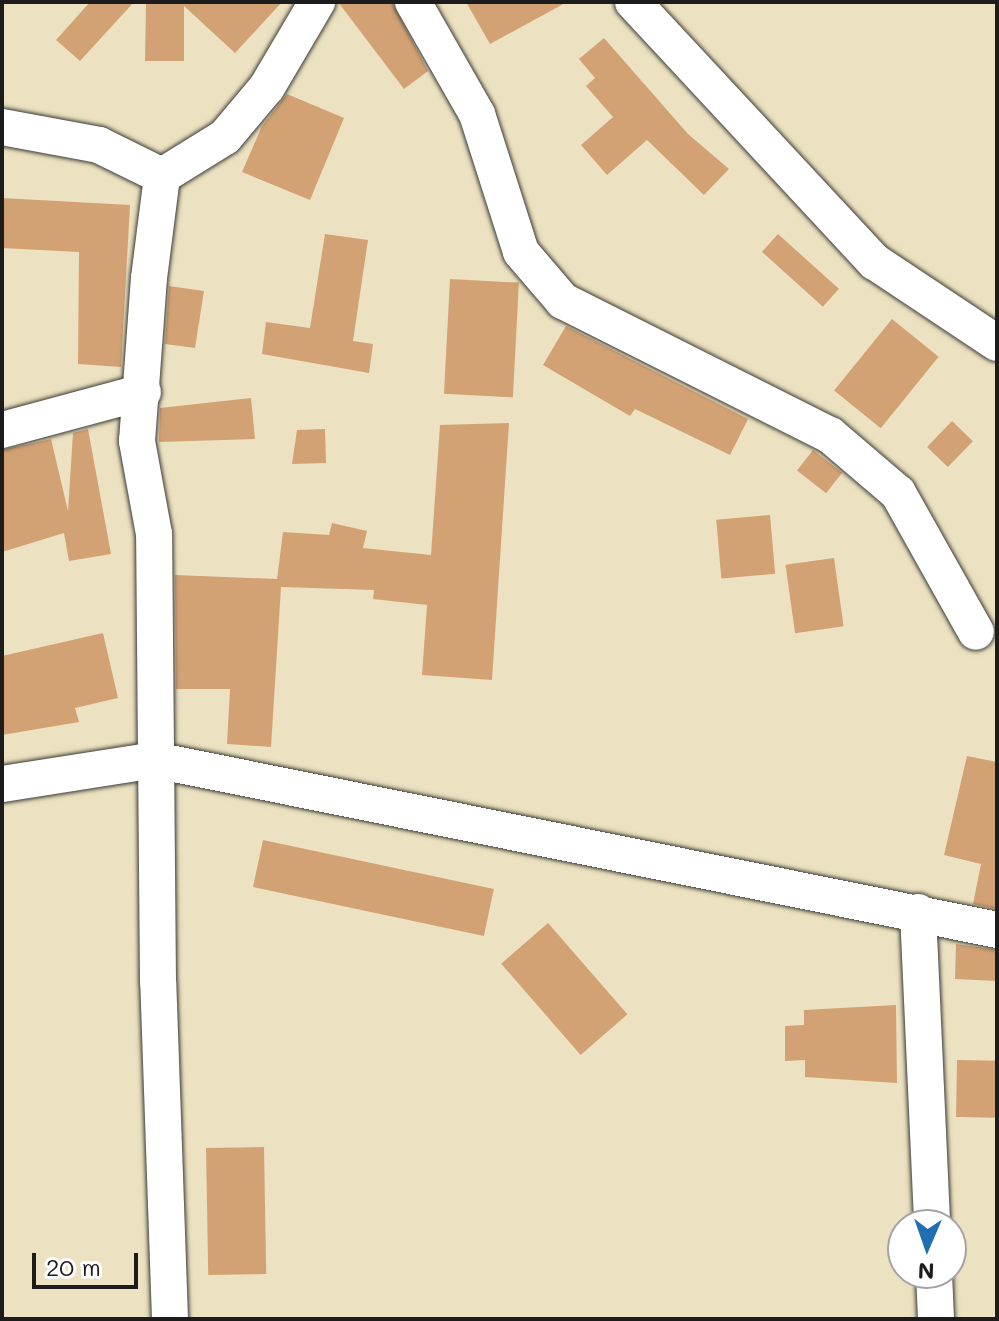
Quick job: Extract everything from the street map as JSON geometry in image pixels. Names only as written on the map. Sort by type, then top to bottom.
[{"type":"street","points":[[162,176],[225,137],[267,87],[317,2]]},
{"type":"street","points":[[413,2],[477,114],[521,252],[563,301],[830,435],[898,493],[976,632]]},
{"type":"street","points":[[633,2],[875,262],[997,343]]},
{"type":"street","points":[[2,127],[99,145],[162,176]]},
{"type":"street","points":[[162,176],[137,441],[154,534],[155,760],[170,1319]]},
{"type":"street","points":[[2,430],[143,392]]},
{"type":"street","points":[[2,784],[155,760],[997,930]]},
{"type":"street","points":[[918,912],[931,1209]]},
{"type":"street","points":[[935,1289],[936,1319]]},
{"type":"building","points":[[90,2],[134,2],[80,61],[56,40]]},
{"type":"building","points":[[146,2],[282,2],[235,53],[184,6],[184,61],[145,61]]},
{"type":"building","points":[[338,2],[392,2],[428,71],[404,89]]},
{"type":"building","points":[[466,2],[567,2],[490,44]]},
{"type":"building","points":[[604,38],[688,134],[729,169],[704,195],[647,140],[607,175],[581,145],[613,117],[586,86],[595,78],[579,59]]},
{"type":"building","points":[[287,94],[344,118],[310,200],[242,172],[262,126]]},
{"type":"building","points":[[2,198],[130,205],[121,367],[78,364],[79,252],[2,248]]},
{"type":"building","points":[[325,234],[368,240],[353,341],[373,344],[369,373],[262,354],[266,322],[310,328]]},
{"type":"building","points":[[778,234],[839,289],[823,307],[762,252]]},
{"type":"building","points":[[450,279],[519,283],[513,397],[444,394]]},
{"type":"building","points":[[169,286],[204,291],[195,348],[165,344]]},
{"type":"building","points":[[892,319],[939,357],[881,428],[834,390]]},
{"type":"building","points":[[566,326],[748,419],[730,455],[635,409],[630,416],[543,365]]},
{"type":"building","points":[[251,398],[255,439],[159,442],[160,408]]},
{"type":"building","points":[[952,421],[973,441],[948,467],[927,447]]},
{"type":"building","points":[[509,423],[492,680],[422,675],[427,605],[373,599],[374,590],[281,587],[271,747],[227,744],[230,689],[176,689],[175,575],[277,579],[283,532],[329,535],[332,523],[367,531],[363,548],[431,555],[440,425]]},
{"type":"building","points":[[88,429],[111,554],[69,561],[64,533],[2,552],[2,450],[51,439],[68,511],[73,433]]},
{"type":"building","points":[[325,429],[326,463],[292,464],[297,430]]},
{"type":"building","points":[[813,450],[842,473],[826,493],[797,470]]},
{"type":"building","points":[[770,515],[775,574],[721,578],[716,520]]},
{"type":"building","points":[[834,558],[844,626],[795,633],[785,565]]},
{"type":"building","points":[[103,633],[118,698],[75,708],[79,722],[2,735],[2,656]]},
{"type":"building","points":[[967,756],[997,762],[997,909],[973,904],[981,864],[944,855]]},
{"type":"building","points":[[263,840],[494,889],[484,936],[253,887]]},
{"type":"building","points":[[548,923],[627,1014],[581,1055],[501,964]]},
{"type":"building","points":[[956,944],[997,950],[997,981],[955,979]]},
{"type":"building","points":[[896,1005],[897,1083],[805,1077],[805,1060],[785,1061],[785,1026],[804,1025],[804,1010]]},
{"type":"building","points":[[957,1060],[997,1061],[996,1118],[956,1117]]},
{"type":"building","points":[[264,1147],[266,1274],[208,1275],[206,1148]]}]
